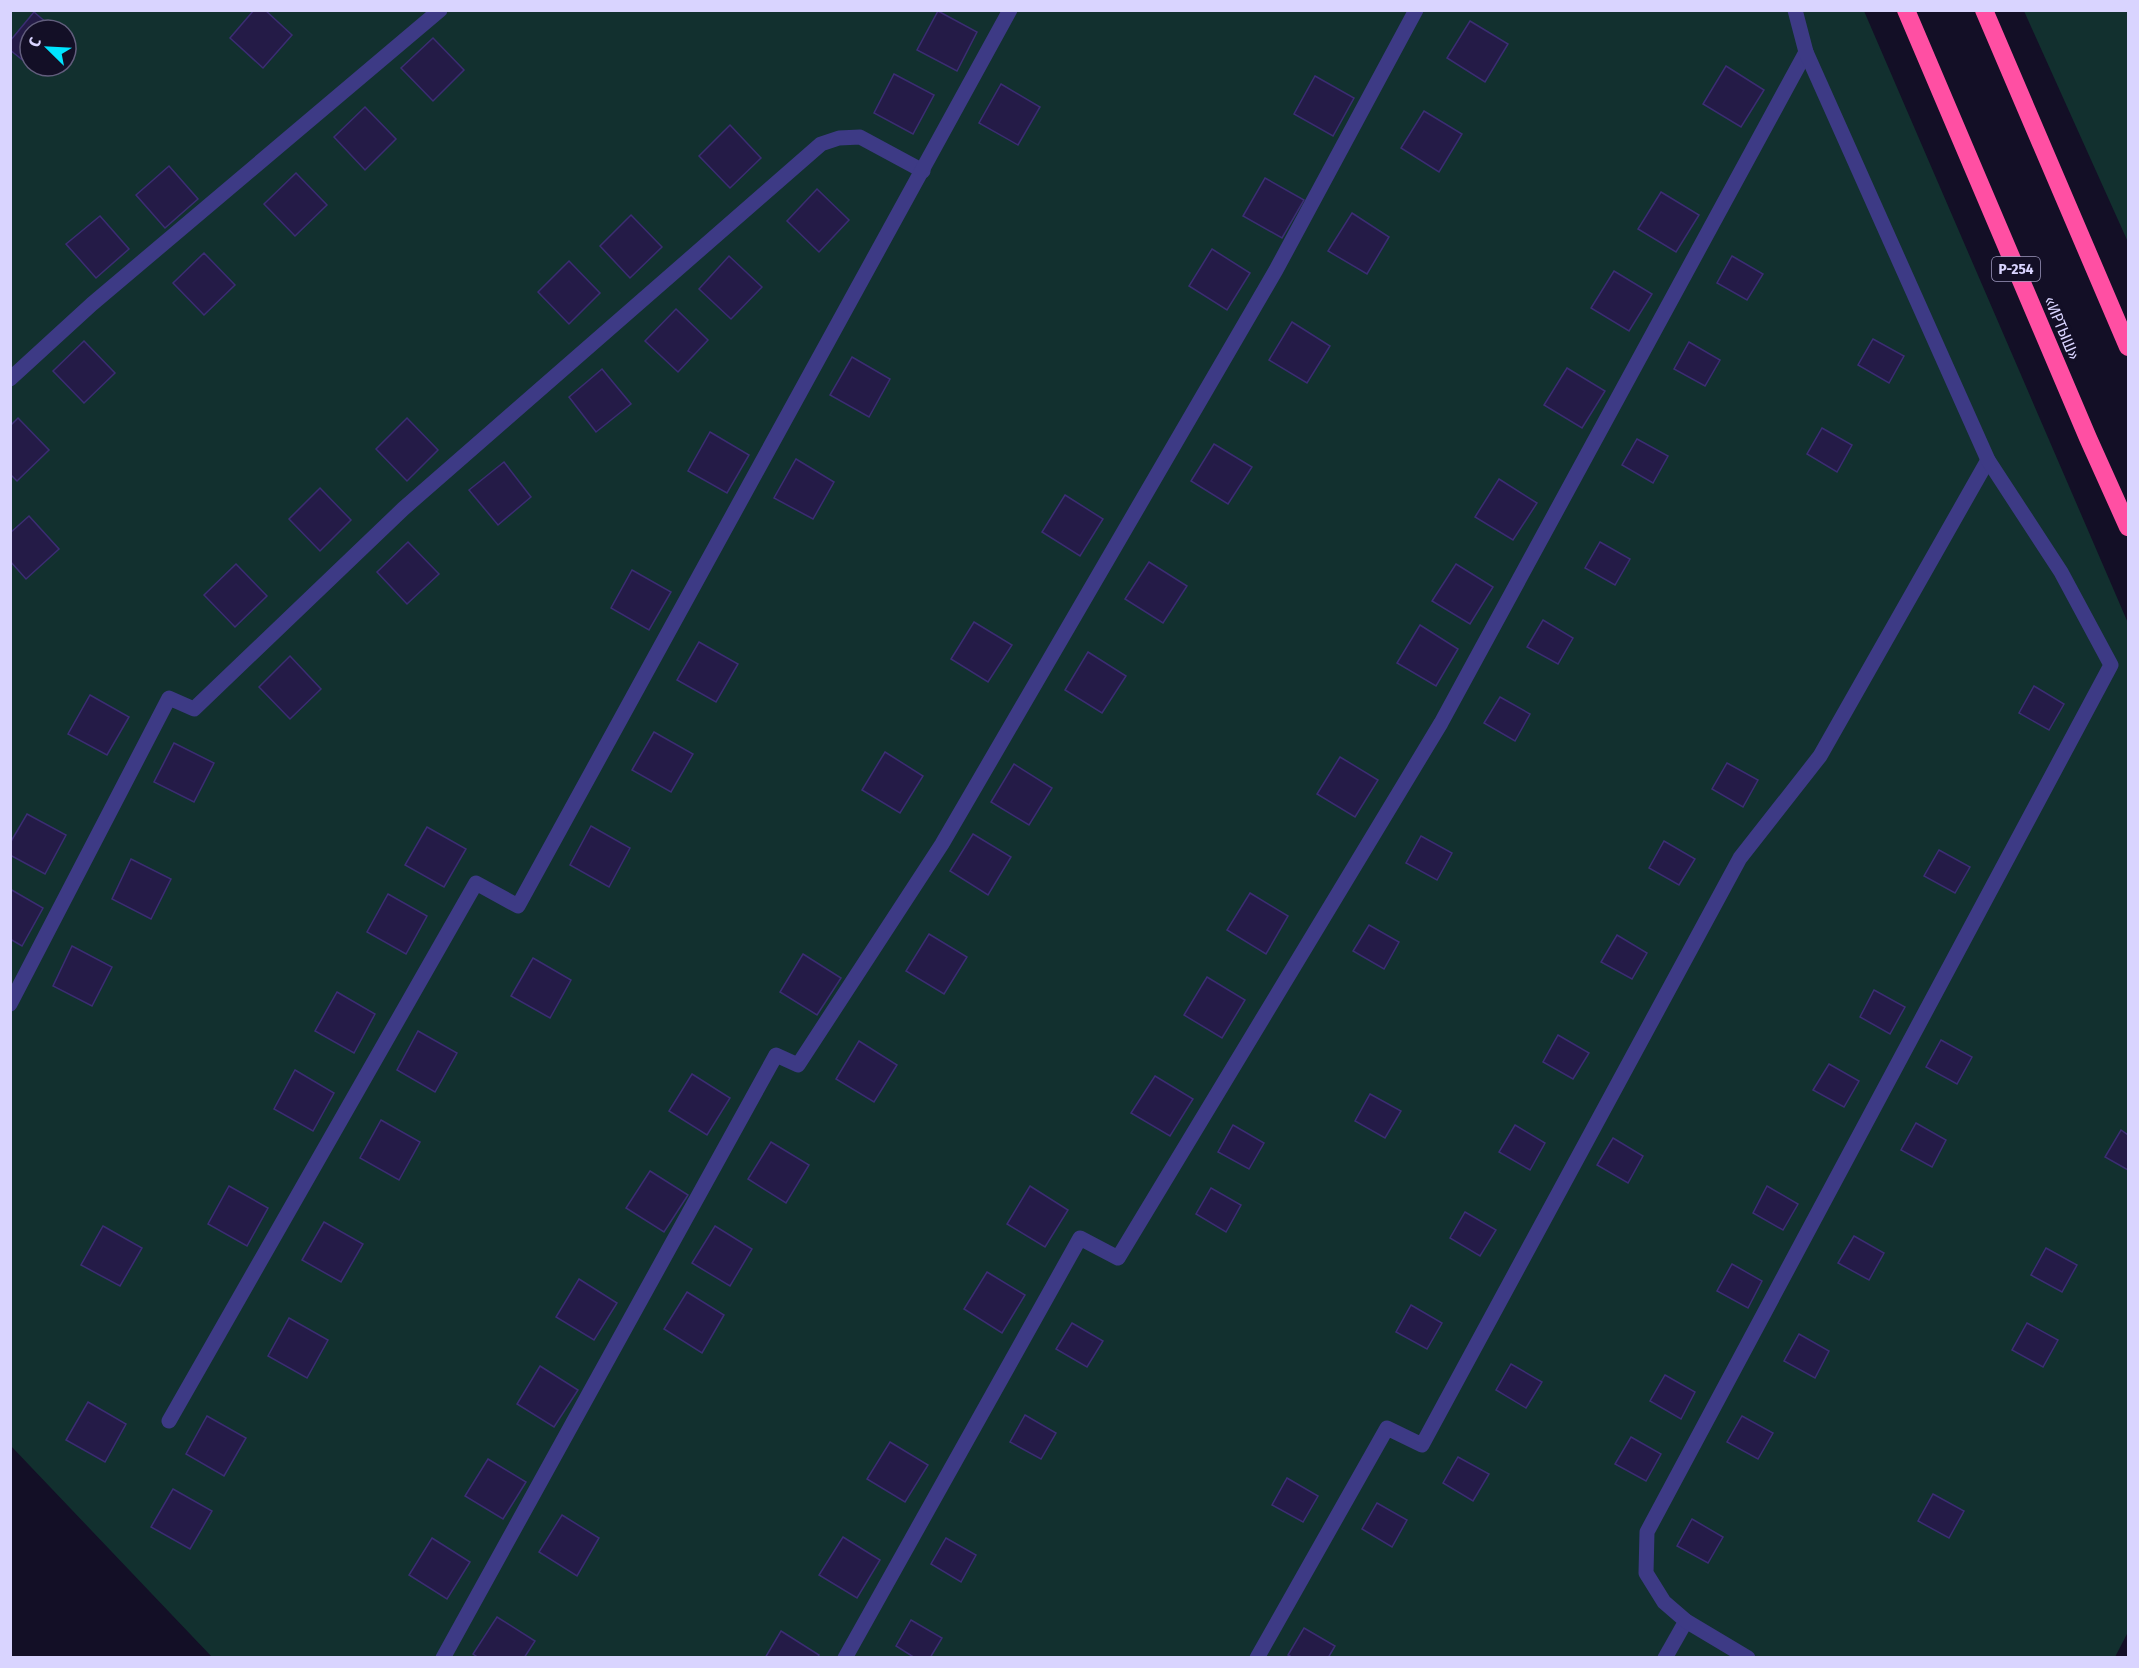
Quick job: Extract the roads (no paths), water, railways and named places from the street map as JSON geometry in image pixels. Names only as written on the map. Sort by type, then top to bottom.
[{"type":"highway","name":"«ИРТЫШ»","points":[[1906,10],[2078,416],[2128,527]]},
{"type":"highway","points":[[1984,10],[2128,347]]},
{"type":"street","points":[[10,379],[92,304],[440,10]]},
{"type":"street","points":[[169,1421],[476,883],[518,906],[1010,10]]},
{"type":"street","points":[[443,1658],[776,1055],[798,1065],[942,844],[1276,270],[1416,10]]},
{"type":"street","points":[[1748,1658],[1686,1621],[1665,1602],[1646,1573],[1647,1532],[2111,665],[2061,572],[1988,460],[1806,52],[1795,10]]},
{"type":"street","points":[[845,1658],[1080,1238],[1118,1258],[1441,723],[1806,52]]},
{"type":"street","points":[[10,1004],[169,698],[194,709],[403,509],[821,144],[839,138],[860,137],[923,171]]},
{"type":"street","points":[[1257,1658],[1387,1428],[1422,1445],[1740,858],[1820,756],[1988,460]]},
{"type":"street","points":[[1665,1658],[1686,1621]]}]
